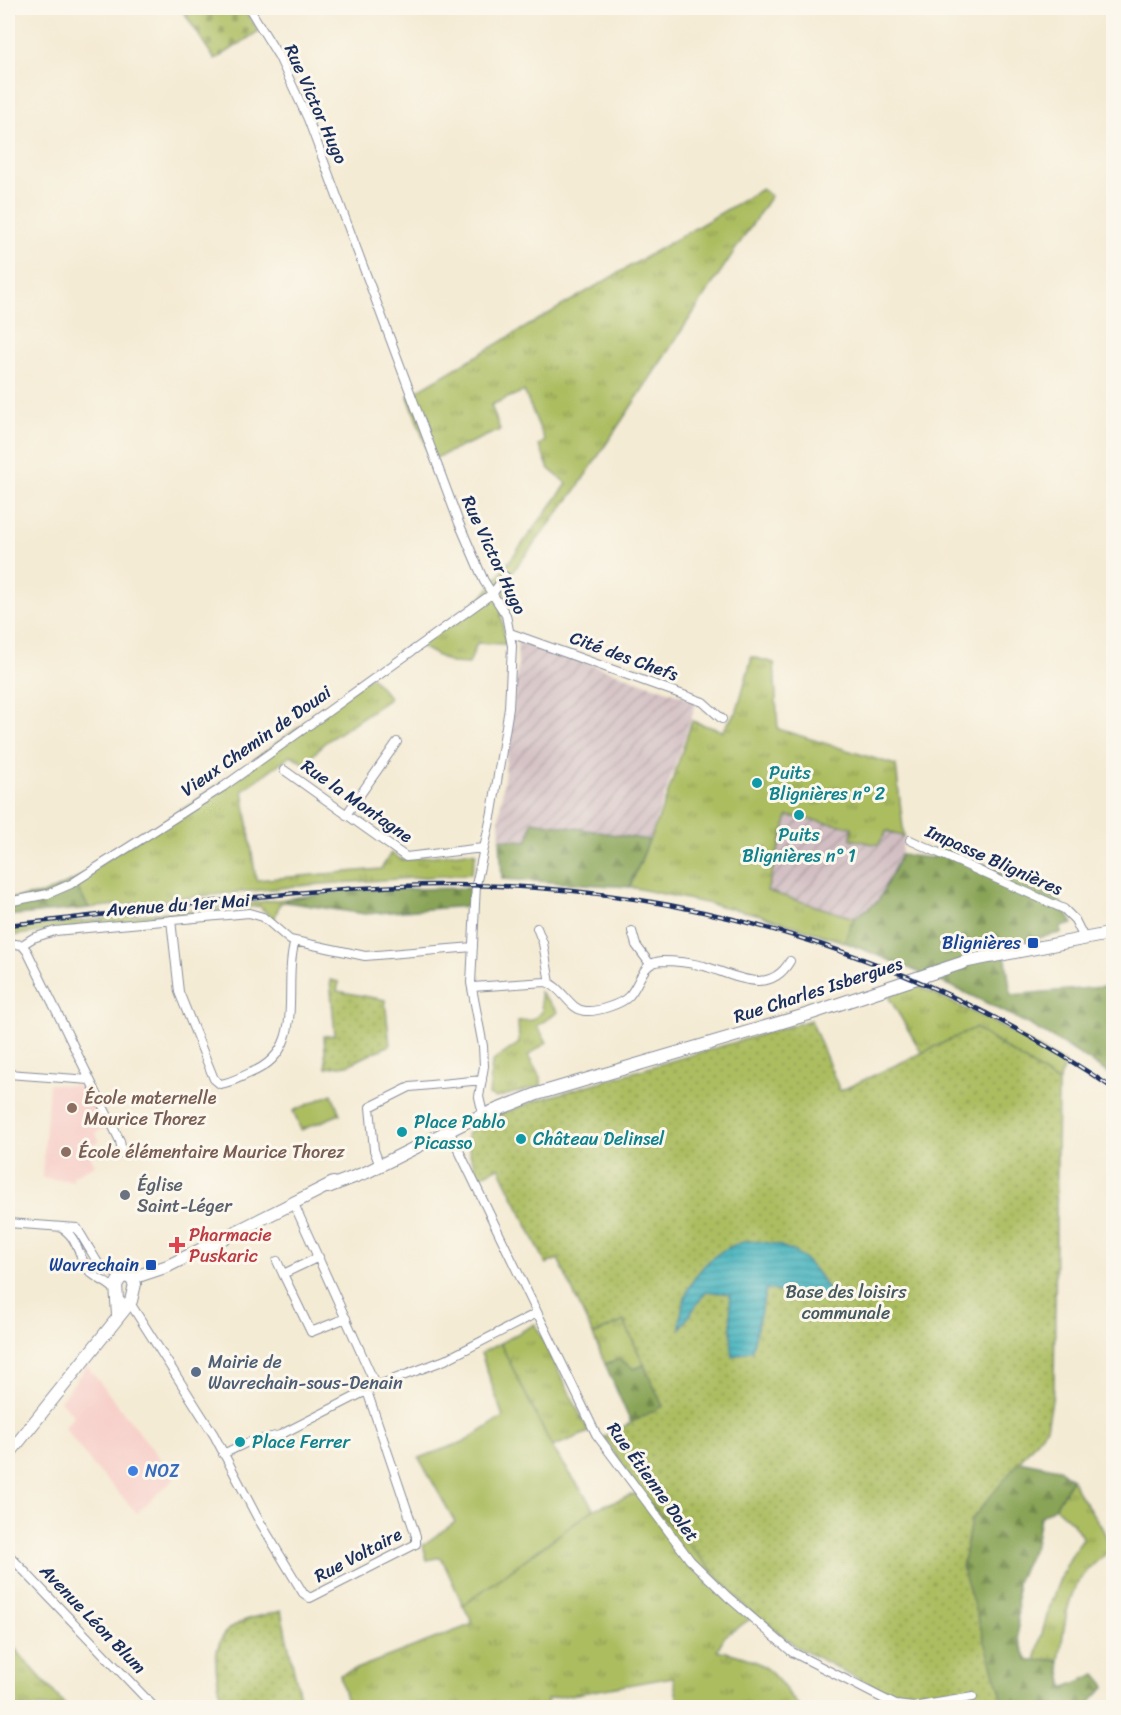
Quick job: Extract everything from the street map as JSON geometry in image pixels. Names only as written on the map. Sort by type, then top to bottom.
[{"type":"main road","name":"Rue Charles Isbergues","points":[[8,1455],[118,1315],[125,1299],[168,1266],[379,1163],[447,1127],[482,1112],[537,1094],[809,1014],[960,963],[1113,933]]},
{"type":"main road","name":"Rue Charles Isbergues","points":[[126,1276],[168,1266]]},
{"type":"main road","points":[[125,1299],[135,1282],[126,1276]]},
{"type":"street","name":"Rue Victor Hugo","points":[[249,8],[279,57],[308,118],[459,523],[484,581],[504,609],[510,633],[512,669],[510,702],[492,812],[476,881],[472,987],[483,1046],[479,1097],[482,1112]]},
{"type":"street","name":"Vieux Chemin de Douai","points":[[8,902],[61,889],[223,787],[493,593],[504,576]]},
{"type":"street","name":"Cité des Chefs","points":[[510,633],[704,702],[722,719]]},
{"type":"street","points":[[346,814],[397,742]]},
{"type":"street","name":"Rue la Montagne","points":[[284,770],[406,857],[483,848]]},
{"type":"street","name":"Impasse Blignières","points":[[910,840],[1064,909],[1075,920],[1084,938]]},
{"type":"street","name":"Avenue du 1er Mai","points":[[22,945],[33,938],[55,931],[252,913],[262,917],[284,936],[295,941],[370,957],[473,947]]},
{"type":"street","points":[[171,920],[180,992],[214,1079],[220,1084],[265,1067],[276,1056],[289,1024],[295,941]]},
{"type":"street","points":[[537,928],[543,943],[550,983],[577,1008],[590,1011],[626,998],[650,964],[665,961],[696,964],[756,982],[779,975],[790,961]]},
{"type":"street","points":[[632,932],[636,945],[650,964]]},
{"type":"street","points":[[8,943],[22,945],[27,951],[120,1141],[122,1153]]},
{"type":"street","points":[[472,987],[550,983]]},
{"type":"street","points":[[8,1074],[90,1080]]},
{"type":"street","points":[[379,1163],[369,1110],[371,1106],[410,1087],[482,1080]]},
{"type":"street","name":"Rue Étienne Dolet","points":[[447,1127],[603,1446],[681,1549],[734,1603],[802,1659],[896,1705],[914,1707],[973,1696]]},
{"type":"street","points":[[294,1203],[346,1318],[371,1388]]},
{"type":"street","points":[[8,1223],[79,1229],[101,1268],[126,1276]]},
{"type":"street","points":[[58,1226],[72,1236],[91,1273],[107,1282],[125,1299]]},
{"type":"street","points":[[283,1274],[318,1257]]},
{"type":"street","points":[[277,1261],[311,1332],[346,1318]]},
{"type":"street","name":"Rue Voltaire","points":[[125,1299],[211,1430],[303,1593],[310,1598],[411,1548],[417,1542],[371,1388]]},
{"type":"street","points":[[223,1454],[246,1443],[275,1437],[371,1388],[446,1360],[537,1313]]},
{"type":"street","name":"Avenue Léon Blum","points":[[8,1554],[155,1707]]},
{"type":"shaded area","points":[[517,639],[697,701],[649,840],[533,821],[528,842],[500,839],[499,819],[518,665]]},
{"type":"shaded area","points":[[788,815],[887,831],[904,837],[901,855],[878,902],[854,918],[767,892]]},
{"type":"shaded area","points":[[49,1084],[86,1086],[107,1128],[96,1132],[99,1141],[86,1148],[95,1165],[73,1176],[74,1181],[42,1178]]},
{"type":"shaded area","points":[[87,1366],[175,1478],[137,1513],[91,1463],[64,1427],[74,1416],[60,1401]]},
{"type":"green space","points":[[181,8],[243,8],[259,31],[215,60]]},
{"type":"green space","points":[[762,189],[771,196],[575,491],[507,579],[501,616],[506,644],[477,643],[469,664],[451,663],[416,644],[481,599],[567,484],[549,469],[539,445],[545,441],[524,391],[491,405],[500,430],[431,460],[408,396]]},
{"type":"green space","points":[[752,657],[774,663],[778,729],[896,765],[904,837],[887,831],[878,845],[851,839],[852,827],[788,816],[767,891],[854,918],[844,942],[757,914],[630,887],[665,802],[692,721],[723,731],[736,714]]},
{"type":"green space","points":[[371,676],[390,698],[323,744],[305,764],[291,755],[243,790],[256,880],[381,869],[391,853],[402,860],[467,852],[476,853],[471,874],[309,885],[89,908],[73,881],[190,805]]},
{"type":"green space","points":[[532,821],[649,840],[630,887],[502,879],[500,839],[528,841]]},
{"type":"green space","points":[[938,842],[1059,900],[1073,924],[1061,927],[1061,933],[1004,945],[1011,995],[1113,986],[1113,1077],[1050,1036],[1017,1018],[949,985],[844,942],[854,918],[878,901],[901,855],[933,858]]},
{"type":"green space","points":[[73,881],[89,908],[8,916],[8,899],[43,894]]},
{"type":"green space","points":[[470,888],[468,906],[365,914],[286,902],[286,899],[350,890]]},
{"type":"green space","points":[[286,899],[286,902],[280,903],[274,920],[259,906],[8,936],[8,929]]},
{"type":"green space","points":[[330,980],[339,982],[337,991],[385,1000],[390,1045],[348,1065],[326,1068],[324,1036],[335,1035]]},
{"type":"green space","points":[[914,984],[991,1021],[1066,1064],[1058,1083],[975,1028],[922,1053],[888,996]]},
{"type":"green space","points":[[540,992],[558,1012],[537,1026],[547,1042],[528,1056],[541,1079],[541,1086],[495,1098],[489,1095],[492,1062],[519,1043],[518,1021],[532,1020],[542,1012]]},
{"type":"green space","name":"Base des loisirs communale","points":[[811,1020],[840,1091],[975,1028],[1058,1083],[1054,1389],[1047,1428],[971,1520],[962,1567],[1005,1707],[931,1707],[902,1701],[797,1647],[748,1609],[640,1492],[604,1437],[663,1406],[624,1321],[593,1335],[558,1259],[546,1264],[499,1167],[479,1177],[470,1154],[467,1135],[475,1124],[535,1101]]},
{"type":"green space","points":[[332,1094],[340,1114],[301,1130],[293,1111]]},
{"type":"green space","points":[[624,1321],[644,1365],[634,1369],[620,1359],[605,1364],[593,1335]]},
{"type":"green space","points":[[535,1324],[589,1432],[552,1447],[500,1343]]},
{"type":"green space","points":[[500,1343],[552,1447],[594,1509],[463,1605],[441,1557],[427,1560],[423,1545],[455,1522],[419,1458],[466,1441],[503,1417],[481,1353]]},
{"type":"green space","points":[[620,1359],[634,1369],[644,1365],[663,1406],[631,1423],[605,1364]]},
{"type":"green space","points":[[1019,1461],[1059,1469],[1072,1479],[1055,1507],[1040,1517],[1035,1544],[1017,1582],[1018,1638],[1028,1661],[1059,1660],[1064,1688],[1096,1674],[1106,1686],[1086,1707],[1005,1707],[962,1568],[971,1520]]},
{"type":"green space","points":[[1072,1479],[1104,1532],[1109,1552],[1083,1575],[1070,1599],[1059,1660],[1035,1661],[1059,1582],[1083,1538],[1072,1522],[1055,1507]]},
{"type":"green space","points":[[640,1492],[756,1615],[725,1636],[717,1650],[757,1662],[766,1668],[799,1707],[679,1707],[673,1677],[547,1699],[548,1707],[325,1708],[347,1703],[340,1675],[473,1624],[463,1605],[594,1509]]},
{"type":"green space","points":[[281,1611],[302,1707],[224,1707],[216,1663],[220,1642],[226,1633],[240,1622]]},
{"type":"green space","points":[[8,1641],[67,1707],[8,1707]]},
{"type":"water","points":[[747,1241],[779,1245],[791,1250],[810,1265],[836,1302],[766,1289],[752,1350],[732,1357],[730,1294],[706,1291],[680,1329],[681,1314],[690,1285],[698,1273],[719,1253]]},
{"type":"railway","points":[[8,925],[277,895],[385,887],[439,885],[529,887],[617,897],[705,913],[792,935],[876,964],[959,1000],[1038,1041],[1114,1089]]},
{"type":"place","name":"Puits Blignières n° 2","points":[[757,783]]},
{"type":"place","name":"Puits Blignières n° 1","points":[[799,815]]},
{"type":"place","name":"Blignières","points":[[1033,943]]},
{"type":"place","name":"École maternelle Maurice Thorez","points":[[72,1108]]},
{"type":"place","name":"Place Pablo Picasso","points":[[402,1132]]},
{"type":"place","name":"Château Delinsel","points":[[521,1139]]},
{"type":"place","name":"École élémentaire Maurice Thorez","points":[[66,1152]]},
{"type":"place","name":"Église Saint-Léger","points":[[125,1195]]},
{"type":"place","name":"Pharmacie Puskaric","points":[[177,1245]]},
{"type":"place","name":"Wavrechain","points":[[151,1265]]},
{"type":"place","name":"Mairie de Wavrechain-sous-Denain","points":[[196,1372]]},
{"type":"place","name":"Place Ferrer","points":[[240,1442]]},
{"type":"place","name":"NOZ","points":[[133,1471]]}]
